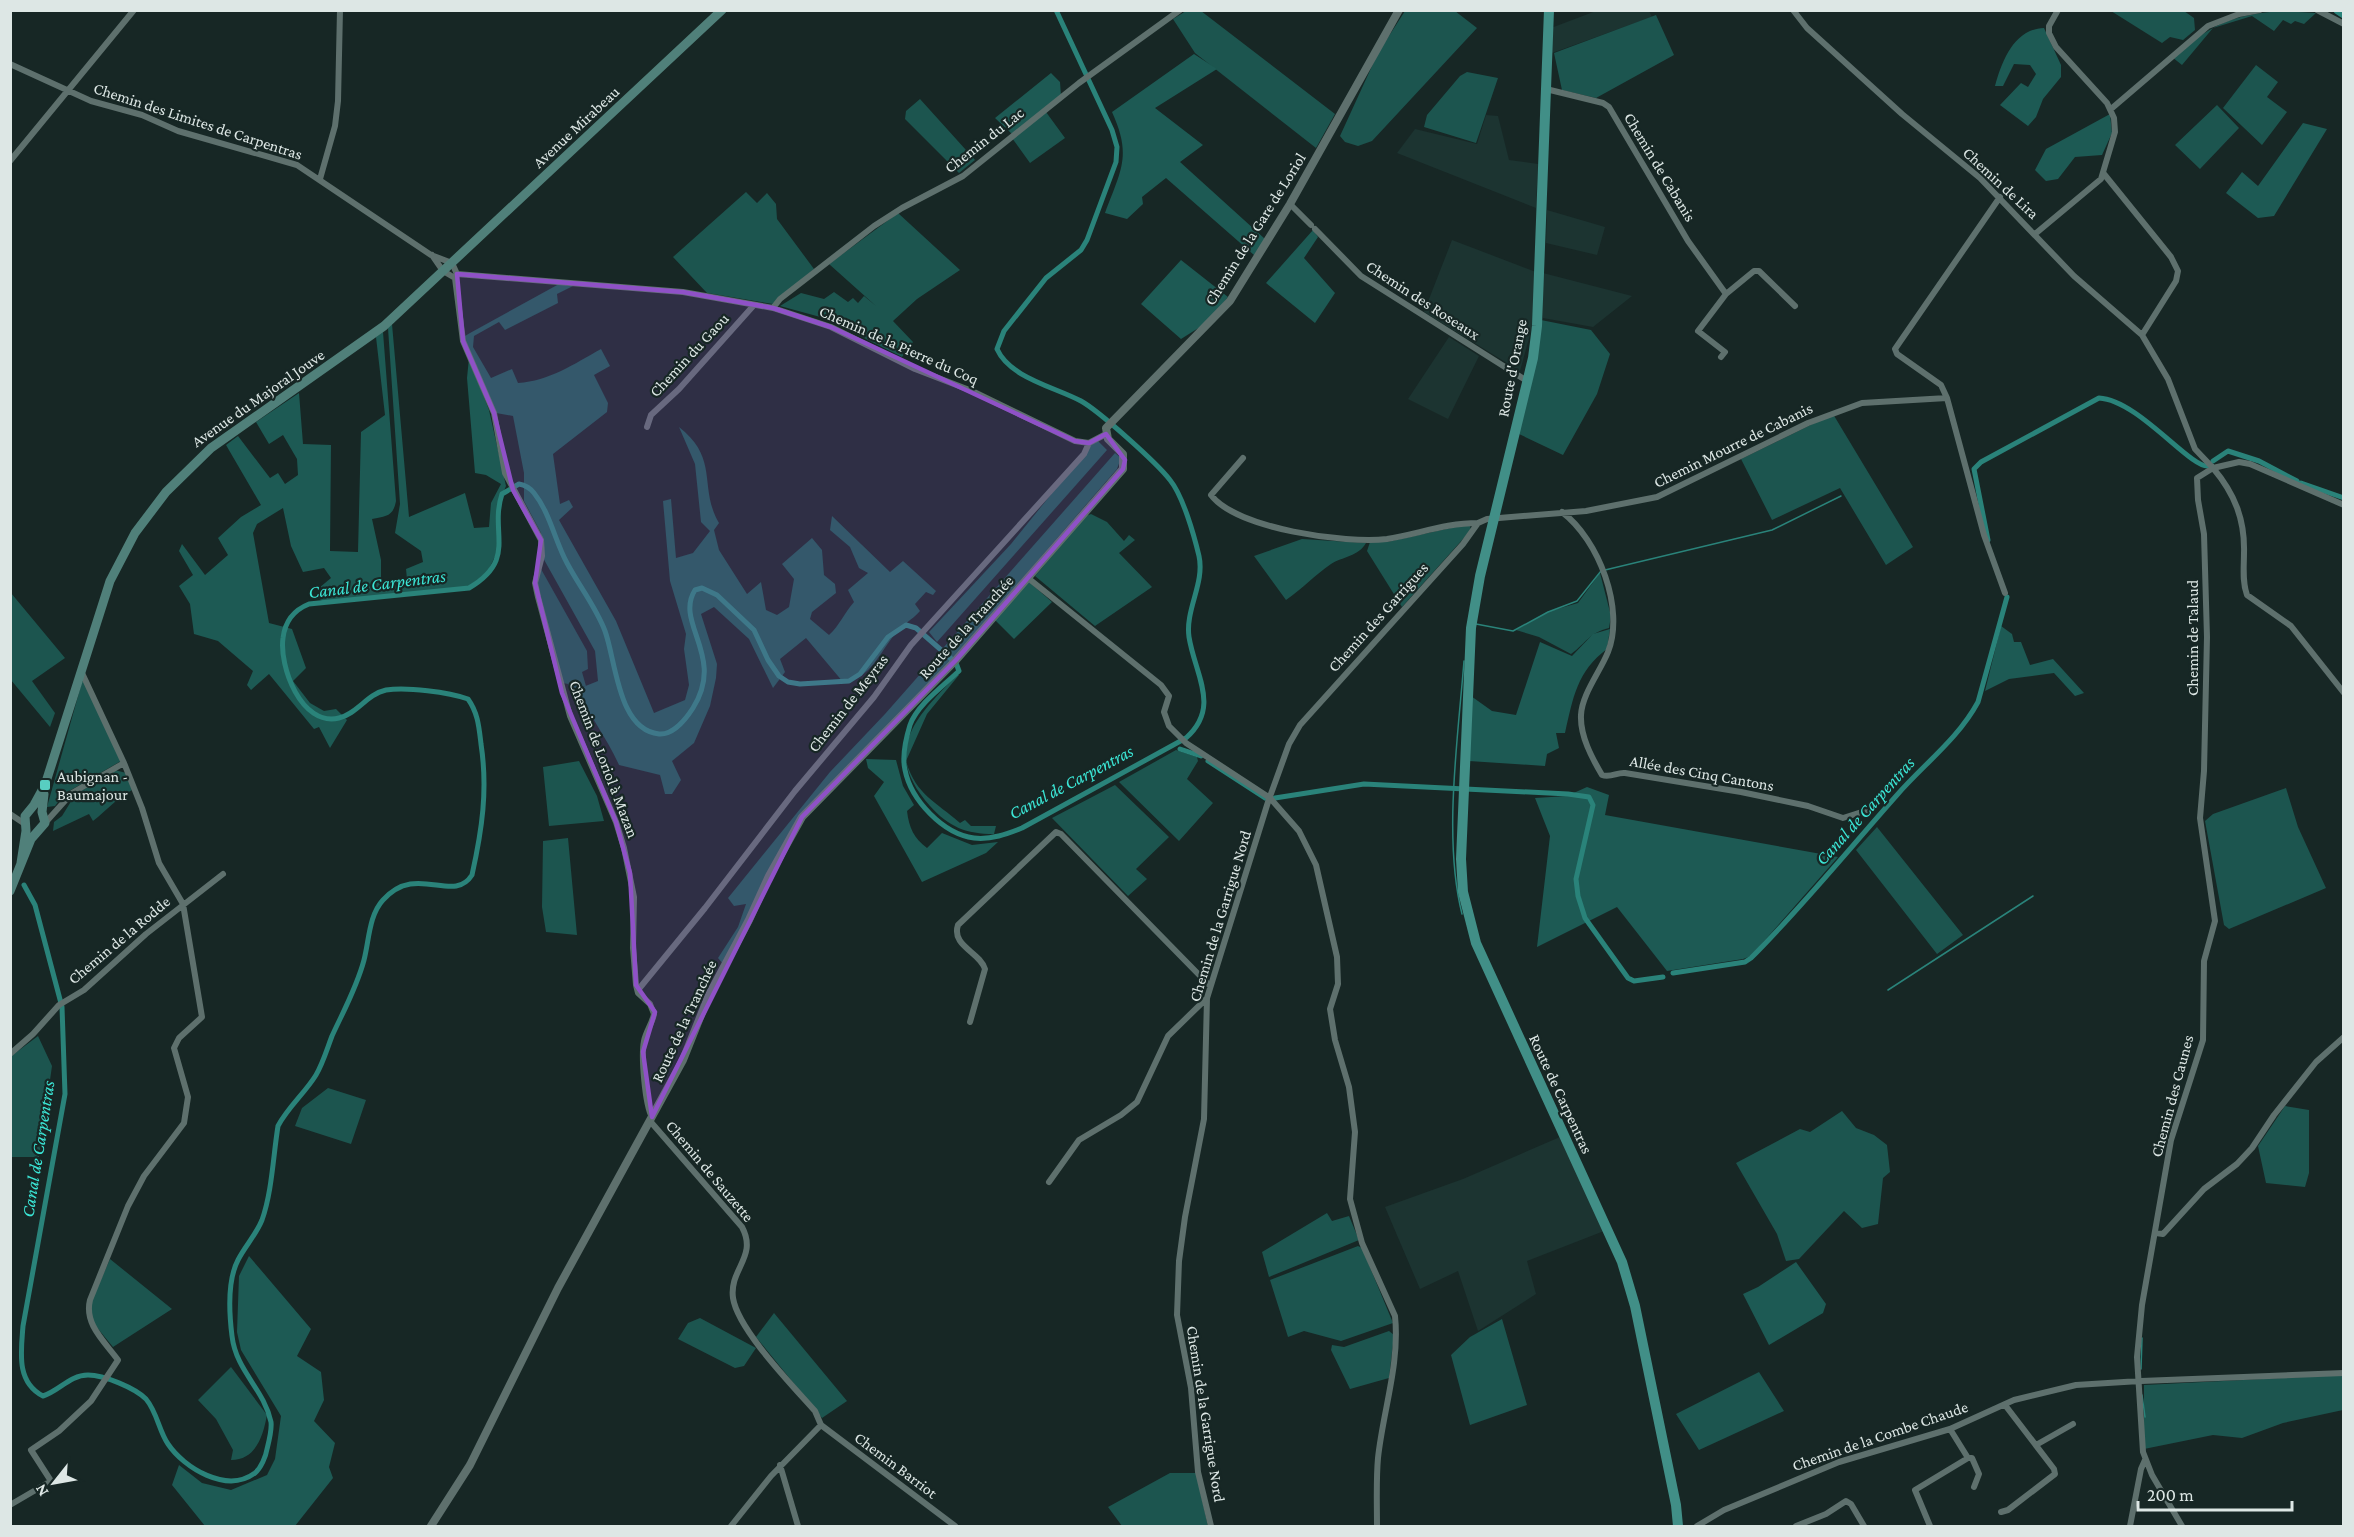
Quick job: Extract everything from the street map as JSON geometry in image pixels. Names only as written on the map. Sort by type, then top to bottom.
[{"type":"main road","name":"Avenue Mirabeau","points":[[448,266],[722,10]]},
{"type":"main road","name":"Route d'Orange","points":[[1467,691],[1474,603],[1527,381],[1537,326],[1549,10]]},
{"type":"main road","name":"Avenue du Majoral Jouve","points":[[10,891],[43,816],[45,785],[104,596],[121,558],[144,519],[166,492],[211,448],[366,340],[448,266]]},
{"type":"main road","name":"Route de Carpentras","points":[[1467,691],[1461,843],[1462,885],[1470,929],[1622,1262],[1635,1306],[1676,1504]]},
{"type":"main road","name":"Avenue du Majoral Jouve","points":[[21,862],[28,811],[45,785]]},
{"type":"main road","points":[[28,811],[43,816]]},
{"type":"main road","points":[[25,825],[37,830]]},
{"type":"main road","points":[[1676,1504],[1685,1526]]},
{"type":"main road","points":[[1676,1504],[1678,1527]]},
{"type":"street","points":[[10,161],[134,10]]},
{"type":"street","points":[[321,179],[335,126],[338,101],[340,10]]},
{"type":"street","name":"Chemin du Lac","points":[[773,308],[780,299],[874,226],[902,208],[963,176],[1088,77],[1180,10]]},
{"type":"street","name":"Chemin de la Gare de Loriol","points":[[1108,427],[1220,312],[1290,204],[1399,10]]},
{"type":"street","name":"Chemin de Lira","points":[[1794,10],[1807,28],[1902,114],[2000,197],[2035,234],[2092,188],[2104,174]]},
{"type":"street","points":[[2058,10],[2049,26],[2052,41],[2111,109],[2115,132],[2104,166],[2104,174],[2171,257],[2178,271],[2176,281],[2142,335]]},
{"type":"street","points":[[2111,109],[2208,26],[2240,14],[2260,10]]},
{"type":"street","points":[[2317,10],[2343,24]]},
{"type":"street","name":"Chemin des Limites de Carpentras","points":[[10,64],[91,101],[153,119],[178,132],[286,160],[321,179],[448,266]]},
{"type":"street","name":"Chemin de Cabanis","points":[[1546,89],[1603,103],[1609,107],[1688,241],[1726,294]]},
{"type":"street","points":[[2000,197],[1895,349],[1897,354],[1941,385],[1948,400],[1983,535],[2005,593]]},
{"type":"street","name":"Chemin des Roseaux","points":[[1290,204],[1361,276],[1527,381]]},
{"type":"street","points":[[2035,234],[2074,276],[2142,335],[2168,379],[2195,449],[2224,481],[2242,517],[2244,580],[2247,595],[2291,626],[2343,693]]},
{"type":"street","name":"Chemin des Limites de Carpentras","points":[[431,255],[448,266]]},
{"type":"street","points":[[448,266],[456,276]]},
{"type":"street","name":"Chemin de Loriol à Mazan","points":[[448,266],[456,276],[463,341],[494,413],[511,486],[531,517],[541,540],[542,556],[535,583],[562,693],[581,746],[616,822],[624,848],[634,897],[633,948],[638,990],[654,1014],[645,1036],[643,1052],[651,1119]]},
{"type":"street","points":[[1721,357],[1725,352],[1698,330],[1726,294],[1754,271],[1759,271],[1795,306]]},
{"type":"street","name":"Chemin de la Pierre du Coq","points":[[456,276],[683,292],[773,308],[831,327],[890,357],[972,391],[1041,426],[1075,441],[1089,443]]},
{"type":"street","name":"Chemin du Gaou","points":[[647,427],[651,415],[679,388],[754,305]]},
{"type":"street","name":"Chemin Mourre de Cabanis","points":[[1494,517],[1608,507],[1657,497],[1815,420],[1863,403],[1948,400]]},
{"type":"street","points":[[1089,443],[1108,427],[1112,443],[1120,450],[1125,460],[1123,469],[1029,577],[1161,685],[1169,696],[1165,719],[1182,739],[1270,798],[1309,846],[1327,907],[1336,947],[1338,970],[1331,1018],[1349,1087],[1354,1132],[1350,1199],[1362,1243],[1395,1316],[1392,1377],[1378,1456],[1377,1527]]},
{"type":"street","name":"Chemin de Meyras","points":[[638,990],[923,634],[1084,454],[1089,443]]},
{"type":"street","points":[[1243,458],[1211,495],[1232,511],[1264,524],[1321,537],[1386,539],[1426,529],[1478,523],[1494,517]]},
{"type":"street","points":[[2213,468],[2239,462],[2250,464],[2343,505]]},
{"type":"street","name":"Chemin de Talaud","points":[[2200,818],[2204,771],[2207,637],[2205,534],[2196,481],[2202,473],[2213,468]]},
{"type":"street","name":"Allée des Cinq Cantons","points":[[1562,512],[1583,533],[1605,575],[1614,613],[1609,649],[1581,714],[1584,738],[1602,775],[1611,777],[1619,772],[1741,792],[1808,806],[1843,818],[1868,810]]},
{"type":"street","name":"Chemin des Garrigues","points":[[1289,744],[1300,725],[1462,544],[1478,523]]},
{"type":"street","name":"Route de la Tranchée","points":[[431,1527],[470,1465],[558,1288],[683,1060],[709,995],[749,920],[769,876],[802,817],[954,662],[1029,577]]},
{"type":"street","points":[[10,1505],[51,1481],[31,1450],[58,1431],[85,1406],[118,1360],[91,1325],[87,1311],[128,1206],[144,1176],[178,1132],[188,1112],[188,1097],[174,1048],[179,1038],[200,1020],[202,1010],[183,904],[159,863],[142,808],[124,763],[80,669]]},
{"type":"street","name":"Chemin de la Garrigue Nord","points":[[1211,1527],[1198,1472],[1191,1388],[1177,1315],[1179,1261],[1204,1119],[1207,998],[1289,744]]},
{"type":"street","points":[[43,816],[59,809],[72,793],[124,763]]},
{"type":"street","points":[[10,814],[28,811]]},
{"type":"street","points":[[10,814],[25,825]]},
{"type":"street","name":"Chemin des Caunes","points":[[2145,1460],[2139,1331],[2171,1140],[2203,1040],[2204,968],[2216,914],[2200,818]]},
{"type":"street","points":[[970,1022],[985,969],[979,958],[959,940],[958,926],[1056,832],[1061,834],[1210,986]]},
{"type":"street","name":"Chemin de la Rodde","points":[[10,1054],[33,1034],[61,1003],[84,990],[183,904],[223,874]]},
{"type":"street","points":[[1049,1182],[1079,1140],[1121,1115],[1137,1101],[1168,1036],[1207,998]]},
{"type":"street","points":[[2156,1233],[2163,1234],[2204,1189],[2237,1164],[2316,1062],[2343,1037]]},
{"type":"street","name":"Chemin de Sauzette","points":[[651,1119],[742,1227],[748,1242],[733,1286],[737,1310],[754,1339],[815,1411],[821,1425]]},
{"type":"street","name":"Chemin de la Combe Chaude","points":[[1697,1527],[1724,1510],[1839,1462],[1950,1429],[2005,1405],[2055,1389],[2140,1381],[2343,1373]]},
{"type":"street","points":[[2001,1512],[2008,1510],[2055,1474],[2005,1405]]},
{"type":"street","points":[[2036,1445],[2073,1424]]},
{"type":"street","points":[[731,1527],[780,1465],[821,1425]]},
{"type":"street","name":"Chemin Barriot","points":[[821,1425],[955,1527]]},
{"type":"street","points":[[1950,1429],[1968,1458],[1972,1458],[1979,1474],[1974,1487]]},
{"type":"street","points":[[1930,1527],[1915,1490],[1968,1458]]},
{"type":"street","points":[[2130,1527],[2141,1469],[2145,1460]]},
{"type":"street","points":[[2145,1460],[2173,1516],[2182,1527]]},
{"type":"street","points":[[780,1465],[798,1527]]},
{"type":"street","points":[[1800,1526],[1846,1501],[1851,1504],[1864,1527]]},
{"type":"highlighted area","points":[[457,274],[683,292],[773,308],[831,327],[1075,441],[1089,443],[1106,434],[1125,460],[1123,469],[956,660],[802,817],[652,1117],[643,1052],[655,1012],[636,985],[630,873],[616,822],[562,693],[535,583],[541,540],[513,490],[494,413],[463,341]]},
{"type":"shaded area","points":[[1186,11],[1201,11],[1335,114],[1316,148],[1195,53],[1173,19]]},
{"type":"shaded area","points":[[1405,11],[1455,11],[1477,28],[1372,141],[1358,146],[1345,142],[1340,136],[1378,53]]},
{"type":"shaded area","points":[[1596,11],[1649,11],[1652,17],[1552,53],[1551,28]]},
{"type":"shaded area","points":[[2111,11],[2184,11],[2194,18],[2195,30],[2183,40],[2170,37],[2162,43]]},
{"type":"shaded area","points":[[2281,11],[2316,13],[2304,24],[2295,21],[2291,24],[2283,20],[2274,31],[2252,16],[2213,28],[2248,15]]},
{"type":"shaded area","points":[[1656,15],[1674,55],[1596,98],[1562,90],[1554,53]]},
{"type":"shaded area","points":[[2044,28],[2061,65],[2061,77],[2043,99],[2036,117],[2028,126],[2000,105],[2021,83],[2028,87],[2036,74],[2030,65],[2014,64],[2003,86],[1995,86],[2001,67],[2017,40],[2034,30]]},
{"type":"shaded area","points":[[2213,28],[2182,65],[2172,57],[2199,37]]},
{"type":"shaded area","points":[[1194,54],[1217,69],[1155,108],[1203,145],[1180,162],[1265,239],[1254,255],[1166,178],[1142,197],[1143,204],[1127,219],[1105,213],[1120,174],[1123,152],[1122,140],[1112,112]]},
{"type":"shaded area","points":[[2256,65],[2278,82],[2267,97],[2287,112],[2262,145],[2223,108]]},
{"type":"shaded area","points":[[1467,72],[1498,78],[1476,143],[1424,127],[1427,115],[1460,76]]},
{"type":"shaded area","points":[[1051,73],[1060,82],[1061,96],[1012,134],[995,118]]},
{"type":"shaded area","points":[[920,99],[975,160],[959,173],[905,119],[906,111]]},
{"type":"shaded area","points":[[2217,105],[2239,128],[2200,169],[2175,145]]},
{"type":"shaded area","points":[[1046,112],[1065,138],[1030,163],[1012,138]]},
{"type":"shaded area","points":[[2110,114],[2112,133],[2102,155],[2075,157],[2058,179],[2046,181],[2035,170],[2046,149]]},
{"type":"shaded area","points":[[1486,115],[1498,116],[1509,160],[1538,164],[1536,208],[1397,153],[1415,129],[1477,144]]},
{"type":"shaded area","points":[[2303,123],[2327,129],[2274,216],[2258,218],[2226,193],[2242,172],[2258,186]]},
{"type":"shaded area","points":[[746,192],[757,203],[767,193],[776,204],[777,219],[814,269],[773,304],[707,293],[673,257]]},
{"type":"shaded area","points":[[1547,210],[1605,227],[1597,255],[1546,243]]},
{"type":"shaded area","points":[[898,213],[960,270],[917,299],[893,321],[913,342],[902,357],[824,318],[780,306],[801,293],[824,299],[834,292],[848,302],[853,298],[858,303],[864,296],[876,306],[829,264]]},
{"type":"shaded area","points":[[1313,230],[1318,237],[1304,258],[1335,293],[1315,323],[1266,283]]},
{"type":"shaded area","points":[[1452,240],[1536,272],[1533,324],[1520,371],[1424,312]]},
{"type":"shaded area","points":[[1181,260],[1228,297],[1208,322],[1181,339],[1141,304]]},
{"type":"shaded area","points":[[1543,273],[1632,296],[1593,327],[1543,318]]},
{"type":"shaded area","points":[[559,284],[573,286],[557,294],[558,303],[505,330],[499,322],[474,336],[473,347],[491,378],[512,369],[518,383],[551,375],[601,349],[610,366],[594,375],[608,403],[607,412],[553,454],[560,504],[569,500],[573,507],[559,520],[616,621],[654,713],[685,700],[689,685],[684,649],[686,634],[670,581],[663,501],[671,499],[676,558],[693,553],[710,531],[701,522],[695,464],[679,427],[700,450],[704,462],[713,510],[719,523],[714,530],[719,550],[747,594],[761,582],[766,610],[777,615],[789,607],[794,579],[782,564],[812,538],[822,550],[824,575],[835,584],[836,593],[812,612],[810,619],[829,635],[854,602],[848,590],[868,573],[859,568],[850,547],[830,530],[832,516],[890,572],[903,561],[936,591],[933,595],[926,592],[915,604],[920,611],[898,631],[867,671],[852,680],[843,682],[806,638],[780,659],[785,672],[773,688],[749,639],[714,607],[701,614],[717,664],[716,678],[710,706],[694,743],[672,761],[681,780],[672,794],[665,794],[660,775],[619,765],[582,699],[578,689],[598,681],[595,651],[542,556],[541,533],[524,501],[524,473],[513,416],[496,413],[465,341],[465,336]]},
{"type":"shaded area","points":[[1541,320],[1591,330],[1610,354],[1597,394],[1563,455],[1519,434]]},
{"type":"shaded area","points":[[392,324],[409,517],[465,493],[474,528],[489,527],[491,503],[501,484],[486,475],[475,473],[467,378],[469,358],[489,410],[506,486],[497,507],[500,546],[488,571],[468,587],[323,602],[319,598],[319,588],[331,578],[324,568],[303,572],[291,546],[283,508],[257,524],[253,533],[269,623],[292,629],[306,668],[293,681],[310,703],[324,711],[336,709],[347,720],[330,748],[319,727],[314,729],[269,674],[251,690],[247,685],[253,671],[218,641],[194,634],[190,604],[179,586],[193,575],[179,551],[182,544],[205,575],[228,555],[218,538],[241,517],[261,505],[226,445],[238,436],[270,478],[278,473],[285,484],[298,475],[297,459],[283,435],[269,444],[256,422],[299,393],[303,444],[331,445],[330,551],[358,552],[361,432],[385,415],[376,337],[383,332],[396,501],[391,513],[372,519],[381,560],[381,582],[407,579],[406,569],[423,562],[421,551],[395,533],[400,504],[388,328]]},
{"type":"shaded area","points":[[1449,337],[1479,356],[1448,419],[1408,399]]},
{"type":"shaded area","points":[[1833,414],[1913,547],[1886,565],[1840,488],[1772,520],[1741,459]]},
{"type":"shaded area","points":[[1098,441],[1107,450],[937,642],[929,632],[1011,544],[1091,445]]},
{"type":"shaded area","points":[[1115,453],[1121,458],[1117,469],[950,662],[814,800],[723,964],[718,958],[738,927],[746,904],[734,906],[728,898],[830,772],[885,714]]},
{"type":"shaded area","points":[[1091,514],[1107,522],[1124,541],[1129,535],[1135,540],[1119,553],[1152,587],[1095,626],[1035,576],[1086,516]]},
{"type":"shaded area","points":[[1460,526],[1470,526],[1471,530],[1402,607],[1367,551],[1370,542],[1387,542]]},
{"type":"shaded area","points":[[1302,539],[1366,543],[1355,554],[1331,564],[1286,600],[1254,556]]},
{"type":"shaded area","points":[[541,569],[587,651],[588,669],[582,672],[586,686],[570,690],[568,684],[563,683],[536,588]]},
{"type":"shaded area","points":[[1600,573],[1611,616],[1609,628],[1592,635],[1571,654],[1539,637],[1516,630],[1547,612],[1578,603]]},
{"type":"shaded area","points":[[1028,581],[1052,602],[1014,639],[995,620]]},
{"type":"shaded area","points":[[11,593],[65,658],[32,681],[55,713],[50,727],[11,680]]},
{"type":"shaded area","points":[[2001,626],[2012,634],[2014,642],[2021,642],[2030,665],[2053,659],[2084,693],[2075,696],[2054,673],[2009,679],[1985,691]]},
{"type":"shaded area","points":[[1610,629],[1607,649],[1589,666],[1583,676],[1574,697],[1565,733],[1556,733],[1559,748],[1547,754],[1545,766],[1469,761],[1471,696],[1492,711],[1516,715],[1540,642],[1572,656],[1593,634]]},
{"type":"shaded area","points":[[959,675],[927,714],[907,759],[909,736],[917,721],[928,706]]},
{"type":"shaded area","points":[[82,682],[85,682],[121,761],[64,794],[55,806],[47,807]]},
{"type":"shaded area","points":[[1176,750],[1197,757],[1198,761],[1187,779],[1213,803],[1179,841],[1119,782]]},
{"type":"shaded area","points":[[866,759],[896,760],[903,786],[914,805],[907,811],[909,823],[915,836],[927,848],[942,833],[972,845],[998,842],[986,853],[922,882],[874,796],[884,782],[868,768]]},
{"type":"shaded area","points":[[579,761],[597,796],[604,821],[549,826],[543,767]]},
{"type":"shaded area","points":[[907,764],[915,782],[935,803],[960,823],[965,820],[971,826],[996,826],[994,834],[966,831],[944,819],[930,806],[915,786],[908,768]]},
{"type":"shaded area","points":[[115,770],[126,773],[132,790],[93,821],[89,814],[53,831],[54,822],[62,816],[75,795]]},
{"type":"shaded area","points":[[1115,785],[1169,837],[1136,869],[1147,879],[1128,896],[1052,818]]},
{"type":"shaded area","points":[[1587,787],[1609,795],[1605,815],[1838,857],[1751,956],[1743,959],[1667,971],[1617,907],[1537,947],[1550,836],[1535,798],[1567,796]]},
{"type":"shaded area","points":[[2286,788],[2298,827],[2326,888],[2229,929],[2224,925],[2205,821],[2213,814]]},
{"type":"shaded area","points":[[1877,827],[1963,935],[1937,954],[1856,850]]},
{"type":"shaded area","points":[[568,838],[577,935],[546,932],[542,907],[543,841]]},
{"type":"shaded area","points":[[38,1036],[52,1066],[39,1157],[11,1157],[10,1057]]},
{"type":"shaded area","points":[[328,1088],[366,1100],[351,1144],[295,1126],[302,1108]]},
{"type":"shaded area","points":[[2285,1106],[2309,1110],[2309,1173],[2305,1187],[2266,1183],[2258,1146]]},
{"type":"shaded area","points":[[1842,1111],[1856,1128],[1874,1135],[1887,1145],[1890,1172],[1883,1178],[1878,1224],[1862,1228],[1844,1211],[1799,1259],[1786,1261],[1777,1234],[1736,1163],[1800,1129],[1810,1132]]},
{"type":"shaded area","points":[[1560,1137],[1604,1231],[1527,1261],[1536,1294],[1478,1331],[1458,1271],[1420,1289],[1385,1207],[1463,1179]]},
{"type":"shaded area","points":[[1327,1213],[1332,1221],[1349,1216],[1359,1240],[1269,1277],[1262,1252]]},
{"type":"shaded area","points":[[1358,1246],[1362,1248],[1393,1323],[1341,1341],[1304,1331],[1288,1337],[1270,1280]]},
{"type":"shaded area","points":[[249,1256],[311,1329],[297,1356],[321,1372],[324,1400],[314,1421],[335,1443],[329,1467],[333,1478],[295,1526],[205,1526],[172,1485],[179,1465],[202,1483],[231,1490],[267,1475],[275,1459],[281,1416],[241,1350],[237,1332],[239,1276]]},
{"type":"shaded area","points":[[110,1259],[172,1309],[113,1347],[90,1319],[91,1302]]},
{"type":"shaded area","points":[[1796,1262],[1826,1304],[1823,1313],[1769,1345],[1743,1294]]},
{"type":"shaded area","points":[[774,1313],[847,1401],[822,1418],[756,1337]]},
{"type":"shaded area","points":[[700,1318],[756,1348],[744,1366],[735,1368],[678,1339],[688,1323]]},
{"type":"shaded area","points":[[1502,1319],[1527,1405],[1470,1425],[1451,1355],[1470,1337]]},
{"type":"shaded area","points":[[1389,1331],[1394,1335],[1389,1378],[1350,1389],[1331,1350],[1332,1345],[1344,1347]]},
{"type":"shaded area","points":[[231,1367],[267,1415],[257,1445],[247,1456],[231,1460],[233,1450],[216,1419],[198,1400]]},
{"type":"shaded area","points":[[1759,1372],[1784,1411],[1699,1450],[1676,1414]]},
{"type":"shaded area","points":[[2343,1375],[2343,1410],[2283,1423],[2242,1438],[2213,1435],[2144,1449],[2144,1385]]},
{"type":"shaded area","points":[[1170,1473],[1196,1473],[1208,1526],[1122,1526],[1108,1507]]},
{"type":"waterway","name":"Canal de Carpentras","points":[[24,885],[35,905],[62,1007],[65,1094],[23,1326],[21,1356],[24,1375],[34,1390],[43,1396],[70,1380],[88,1375],[102,1377],[127,1387],[146,1399],[168,1444],[184,1462],[207,1475],[232,1481],[244,1479],[257,1471],[266,1455],[271,1432],[271,1422],[263,1400],[244,1370],[235,1348],[231,1327],[230,1297],[234,1268],[262,1220],[270,1186],[278,1126],[312,1082],[321,1066],[358,980],[372,921],[378,906],[396,889],[409,884],[455,886],[464,883],[472,875],[483,810],[484,778],[480,732],[476,715],[468,699],[427,691],[386,690],[379,692],[339,718],[326,718],[314,713],[295,692],[285,664],[283,638],[286,626],[299,609],[309,604],[469,588],[493,567],[498,556],[498,521],[502,494],[519,484],[532,491],[540,501],[567,563],[605,631],[627,708],[645,730],[664,734],[674,729],[693,708],[702,689],[703,657],[690,615],[690,602],[695,590],[702,588],[717,595],[754,630],[768,660],[779,676],[788,682],[800,684],[849,681],[860,674],[888,637],[906,625],[916,628],[956,663],[959,671],[931,696],[913,718],[907,736],[904,759],[908,781],[921,804],[940,823],[962,835],[987,838],[1022,828],[1186,738],[1196,726],[1202,714],[1204,702],[1189,637],[1190,617],[1200,566],[1191,527],[1175,487],[1141,450],[1101,415],[1081,401],[1022,375],[1003,359],[997,349],[1004,331],[1046,278],[1081,250],[1087,240],[1116,162],[1117,147],[1112,130],[1056,10]]},
{"type":"waterway","points":[[2338,10],[2344,14]]},
{"type":"waterway","name":"Canal de Carpentras","points":[[1988,540],[1974,469],[1981,462],[2099,398],[2130,410],[2189,457],[2208,466]]},
{"type":"waterway","name":"Canal de Carpentras","points":[[2213,461],[2228,451],[2259,461],[2297,481]]},
{"type":"waterway","name":"Canal de Carpentras","points":[[2301,483],[2344,498]]},
{"type":"waterway","points":[[1605,570],[1772,530],[1841,496]]},
{"type":"waterway","points":[[1476,624],[1513,631],[1548,612],[1577,601],[1601,571]]},
{"type":"waterway","name":"Canal de Carpentras","points":[[1673,973],[1745,962],[1751,958],[1897,795],[1951,740],[1978,702],[2007,597]]},
{"type":"waterway","name":"Canal de Carpentras","points":[[1462,914],[1456,885],[1453,821],[1464,661]]},
{"type":"waterway","name":"Canal de Carpentras","points":[[1180,749],[1201,756]]},
{"type":"waterway","name":"Canal de Carpentras","points":[[1208,761],[1265,798]]},
{"type":"waterway","name":"Canal de Carpentras","points":[[1275,798],[1364,784],[1589,797],[1593,805],[1576,879],[1578,896],[1585,918],[1628,978],[1634,981],[1663,977]]},
{"type":"waterway","points":[[1888,990],[2033,896]]},
{"type":"waterway","points":[[2141,1369],[2142,1338]]},
{"type":"waterway","points":[[2142,1395],[2145,1417]]},
{"type":"place","name":"Aubignan - Baumajour","points":[[45,785]]}]
